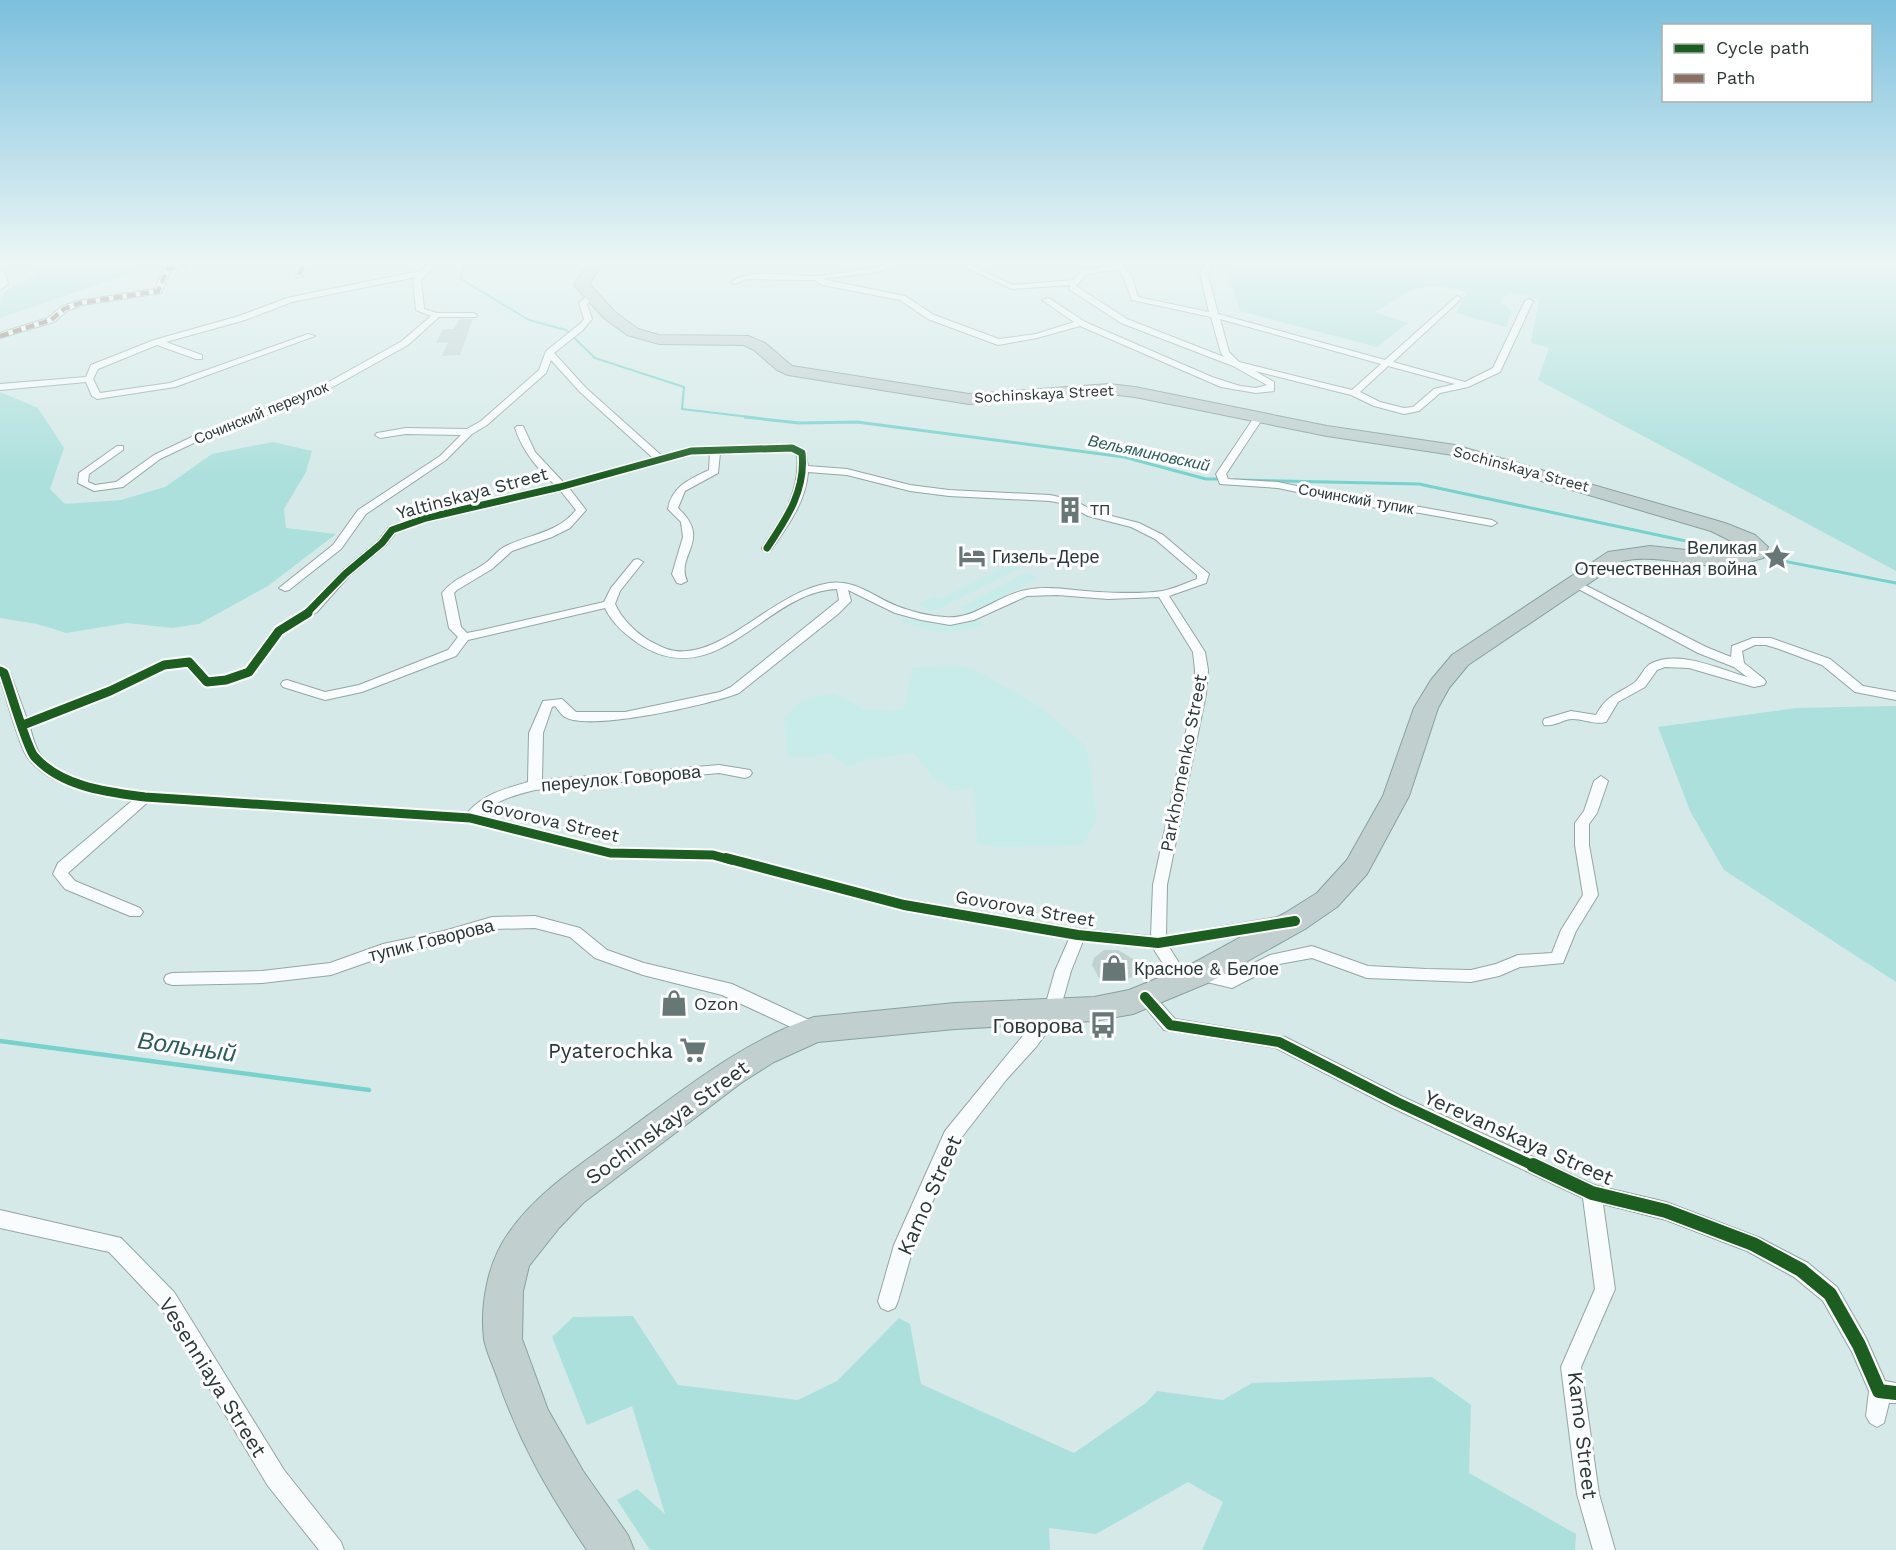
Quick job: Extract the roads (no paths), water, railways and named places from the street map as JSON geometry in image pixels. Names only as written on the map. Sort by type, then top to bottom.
[{"type":"highway","name":"Sochinskaya Street","points":[[614,1550],[568,1486],[532,1421],[512,1372],[501,1323],[504,1291],[512,1262],[521,1245],[571,1192],[670,1115],[729,1073],[763,1053],[814,1030],[955,1016],[1095,1009],[1145,998],[1191,978],[1295,921],[1327,900],[1357,867],[1396,796],[1426,708],[1439,685],[1460,660],[1615,556],[1629,551],[1650,550],[1720,560],[1752,556],[1756,544],[1718,527],[1474,455],[1258,418],[1119,389],[969,399],[809,375],[782,368],[761,346],[749,341],[662,341],[631,332]]},
{"type":"street","points":[[89,379],[94,367],[157,342],[191,332]]},
{"type":"street","name":"Сочинский переулок","points":[[120,448],[84,473],[83,483],[94,488],[119,485],[157,457],[199,437],[310,396],[405,343],[417,332]]},
{"type":"street","points":[[285,588],[337,547],[362,512],[443,458],[469,432],[484,423],[543,371],[549,354],[557,343],[575,332]]},
{"type":"street","points":[[972,332],[998,342],[1049,332]]},
{"type":"street","points":[[1101,332],[1205,378],[1259,392],[1271,389],[1271,384],[1236,364],[1226,353],[1219,332]]},
{"type":"street","points":[[1154,332],[1236,364],[1354,393],[1377,404],[1404,411],[1416,410],[1437,392],[1465,385],[1497,370],[1514,332]]},
{"type":"street","points":[[1275,332],[1465,385]]},
{"type":"street","points":[[1354,393],[1419,332]]},
{"type":"street","points":[[89,379],[98,396],[172,385],[242,363],[299,338],[311,336]]},
{"type":"street","points":[[157,342],[199,357]]},
{"type":"street","points":[[549,354],[584,390],[659,459]]},
{"type":"street","points":[[0,387],[89,379]]},
{"type":"street","name":"Сочинский тупик","points":[[1258,418],[1221,476],[1224,482],[1278,485],[1362,503],[1492,523]]},
{"type":"street","points":[[464,637],[454,628],[448,593],[456,583],[494,563],[506,549],[562,528],[575,519],[581,510],[574,497],[560,487],[528,449],[520,428]]},
{"type":"street","points":[[380,435],[406,431],[469,432]]},
{"type":"street","points":[[681,581],[678,574],[688,537],[686,521],[673,509],[675,496],[684,486],[714,471],[715,448]]},
{"type":"street","name":"Yaltinskaya Street","points":[[23,724],[110,691],[174,662],[189,662],[207,682],[226,680],[249,672],[279,631],[313,610],[345,574],[382,543],[392,530],[426,518],[560,487],[691,451],[715,448],[792,448],[802,453],[806,469]]},
{"type":"street","points":[[638,562],[615,590],[609,604],[615,620],[648,646],[675,655],[689,655],[726,640],[803,594],[821,587],[861,589],[891,608],[951,621],[973,618],[1009,599],[1026,593],[1046,591],[1108,596],[1162,594],[1196,584],[1202,581],[1203,574],[1159,537],[1135,525],[1092,514],[1069,502],[1050,498],[920,489],[847,471],[806,469],[800,494],[767,548]]},
{"type":"street","points":[[1549,722],[1571,715],[1593,720],[1601,719],[1614,696],[1642,683],[1652,667],[1662,663],[1700,668],[1754,683],[1760,681],[1738,664],[1702,650],[1575,583]]},
{"type":"street","points":[[535,785],[536,733],[547,704],[558,702],[569,714],[576,716],[625,717],[723,695],[735,690],[834,612],[845,601],[842,587]]},
{"type":"street","name":"Parkhomenko Street","points":[[1158,943],[1160,885],[1200,694],[1202,668],[1198,648],[1167,605],[1162,594]]},
{"type":"street","points":[[287,684],[325,696],[362,688],[452,653],[464,637],[497,632],[609,604]]},
{"type":"street","points":[[1738,664],[1736,649],[1753,642],[1767,641],[1826,662],[1859,690],[1880,696],[1896,696]]},
{"type":"street","name":"Govorova Street","points":[[0,670],[4,673],[33,755],[59,776],[101,791],[145,797],[470,818],[610,853],[713,855],[904,904],[1078,936],[1158,943],[1295,921]]},
{"type":"street","name":"переулок Говорова","points":[[470,818],[483,804],[502,794],[535,785],[719,769],[745,773]]},
{"type":"street","points":[[1158,943],[1191,978],[1232,982],[1276,959],[1312,952],[1367,972],[1426,975],[1471,976],[1499,970],[1518,961],[1557,959],[1569,930],[1591,895],[1582,845],[1582,823],[1590,813],[1601,781]]},
{"type":"street","points":[[135,912],[70,885],[60,874],[63,867],[145,797]]},
{"type":"street","name":"тупик Говорова","points":[[172,979],[262,977],[331,969],[383,950],[444,937],[492,923],[535,921],[575,932],[601,954],[643,969],[726,989],[814,1030]]},
{"type":"street","name":"Kamo Street","points":[[888,1301],[904,1245],[951,1137],[1000,1075],[1030,1042],[1052,1011],[1063,971],[1078,936]]},
{"type":"street","name":"Yerevanskaya Street","points":[[1145,998],[1170,1025],[1279,1042],[1397,1102],[1592,1193],[1666,1211],[1754,1244],[1801,1270],[1830,1294],[1888,1392]]},
{"type":"street","name":"Kamo Street","points":[[1592,1193],[1605,1289],[1571,1367],[1588,1494],[1604,1550]]},
{"type":"street","name":"Vesenniaya Street","points":[[0,1219],[114,1244],[167,1299],[276,1478],[333,1550]]},
{"type":"street","points":[[1877,1416],[1888,1392]]},
{"type":"waterway","name":"Вельяминовский","points":[[568,332],[595,358],[684,387],[682,409],[758,418]]},
{"type":"waterway","name":"Вельяминовский","points":[[745,417],[799,423],[857,422],[1124,457],[1206,479],[1222,479]]},
{"type":"waterway","name":"Вельяминовский","points":[[1235,480],[1419,484],[1742,553]]},
{"type":"waterway","name":"Вельяминовский","points":[[1758,556],[1896,583]]},
{"type":"waterway","name":"Вольный","points":[[0,1041],[369,1090]]},
{"type":"place","name":"ТП","points":[[1070,510]]},
{"type":"place","name":"Гизель-Дере","points":[[972,556]]},
{"type":"place","name":"Великая Отечественная война","points":[[1777,557]]},
{"type":"place","name":"Красное & Белое","points":[[1114,968]]},
{"type":"place","name":"Ozon","points":[[674,1003]]},
{"type":"place","name":"Говорова","points":[[1103,1025]]},
{"type":"place","name":"Pyaterochka","points":[[693,1050]]}]
